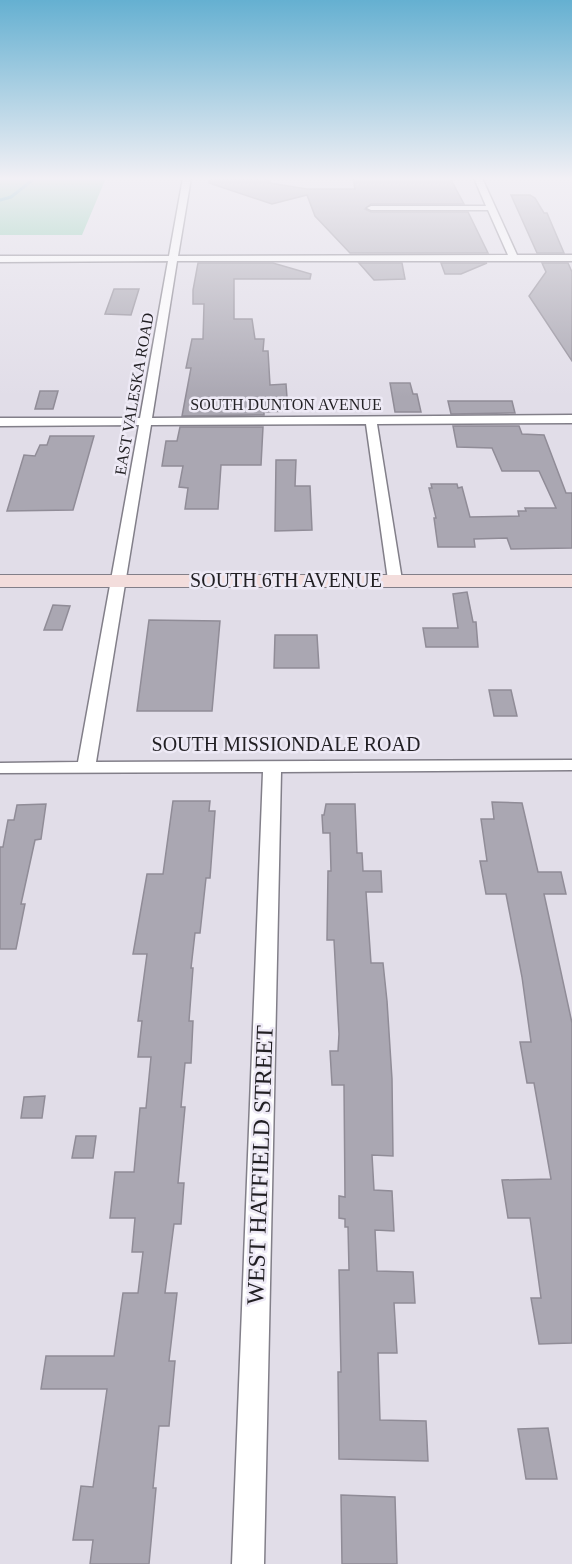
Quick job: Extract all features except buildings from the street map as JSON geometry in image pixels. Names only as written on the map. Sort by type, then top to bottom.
[{"type":"street","name":"EAST VALESKA ROAD","points":[[86,768],[175,251]]},
{"type":"street","points":[[511,251],[514,258]]},
{"type":"street","points":[[0,259],[572,258]]},
{"type":"street","name":"SOUTH DUNTON AVENUE","points":[[0,422],[572,419]]},
{"type":"street","points":[[371,420],[395,580]]},
{"type":"street","name":"SOUTH 6TH AVENUE","points":[[0,581],[572,581]]},
{"type":"street","name":"SOUTH MISSIONDALE ROAD","points":[[0,768],[572,765]]},
{"type":"street","name":"WEST HATFIELD STREET","points":[[248,1564],[272,767]]}]
